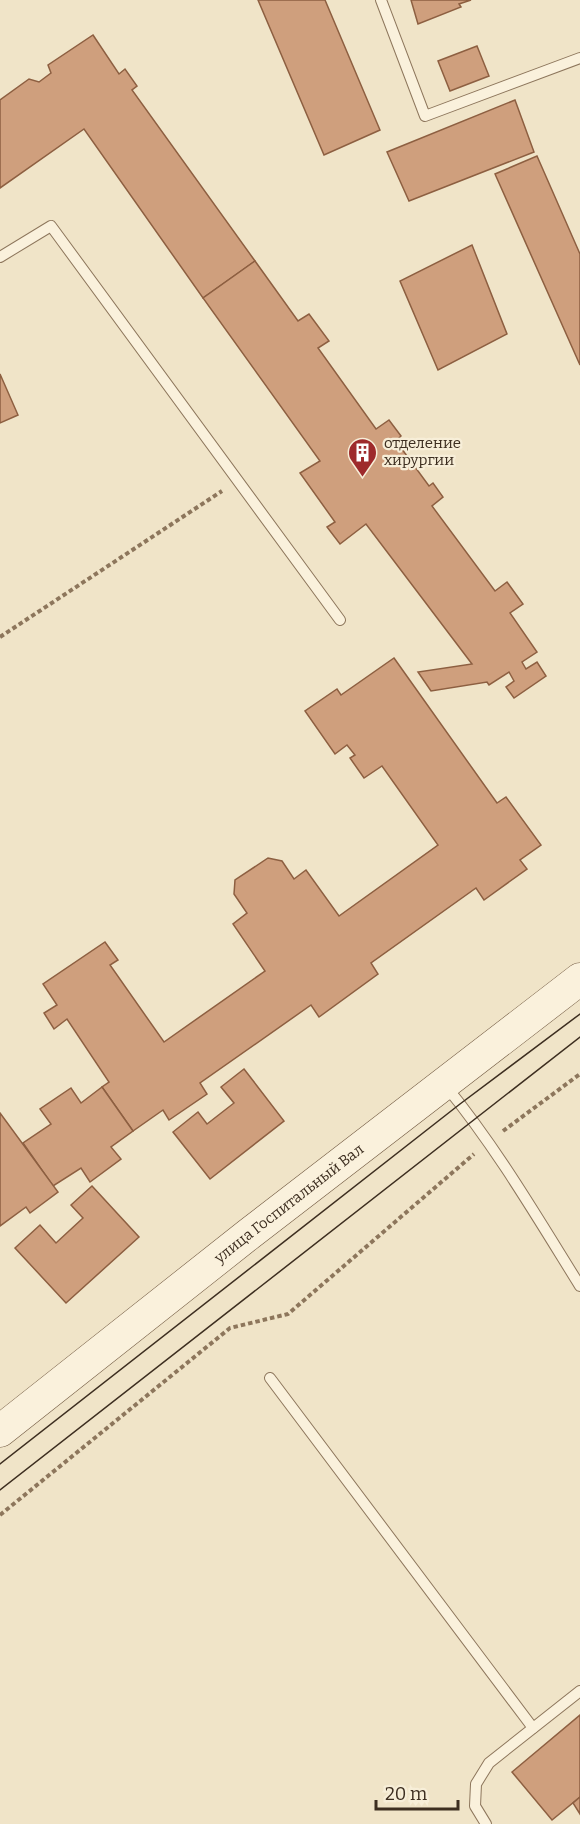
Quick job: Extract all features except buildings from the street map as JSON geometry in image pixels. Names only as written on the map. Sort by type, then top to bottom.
[{"type":"main road","name":"улица Госпитальный Вал","points":[[0,1431],[249,1234],[580,978]]},
{"type":"lane","points":[[381,0],[425,116],[580,58]]},
{"type":"lane","points":[[0,257],[51,226],[340,620]]},
{"type":"lane","points":[[444,1083],[488,1142],[580,1286]]},
{"type":"lane","points":[[270,1378],[533,1728]]},
{"type":"lane","points":[[486,1824],[475,1806],[476,1784],[489,1763],[580,1691]]},
{"type":"path","points":[[0,637],[238,480]]},
{"type":"path","points":[[0,1515],[230,1328],[288,1314],[488,1142],[580,1074]]},
{"type":"tram line","points":[[0,1464],[460,1104],[580,1014]]},
{"type":"tram line","points":[[0,1490],[580,1037]]},
{"type":"place","name":"отделение хирургии","points":[[363,478]]}]
